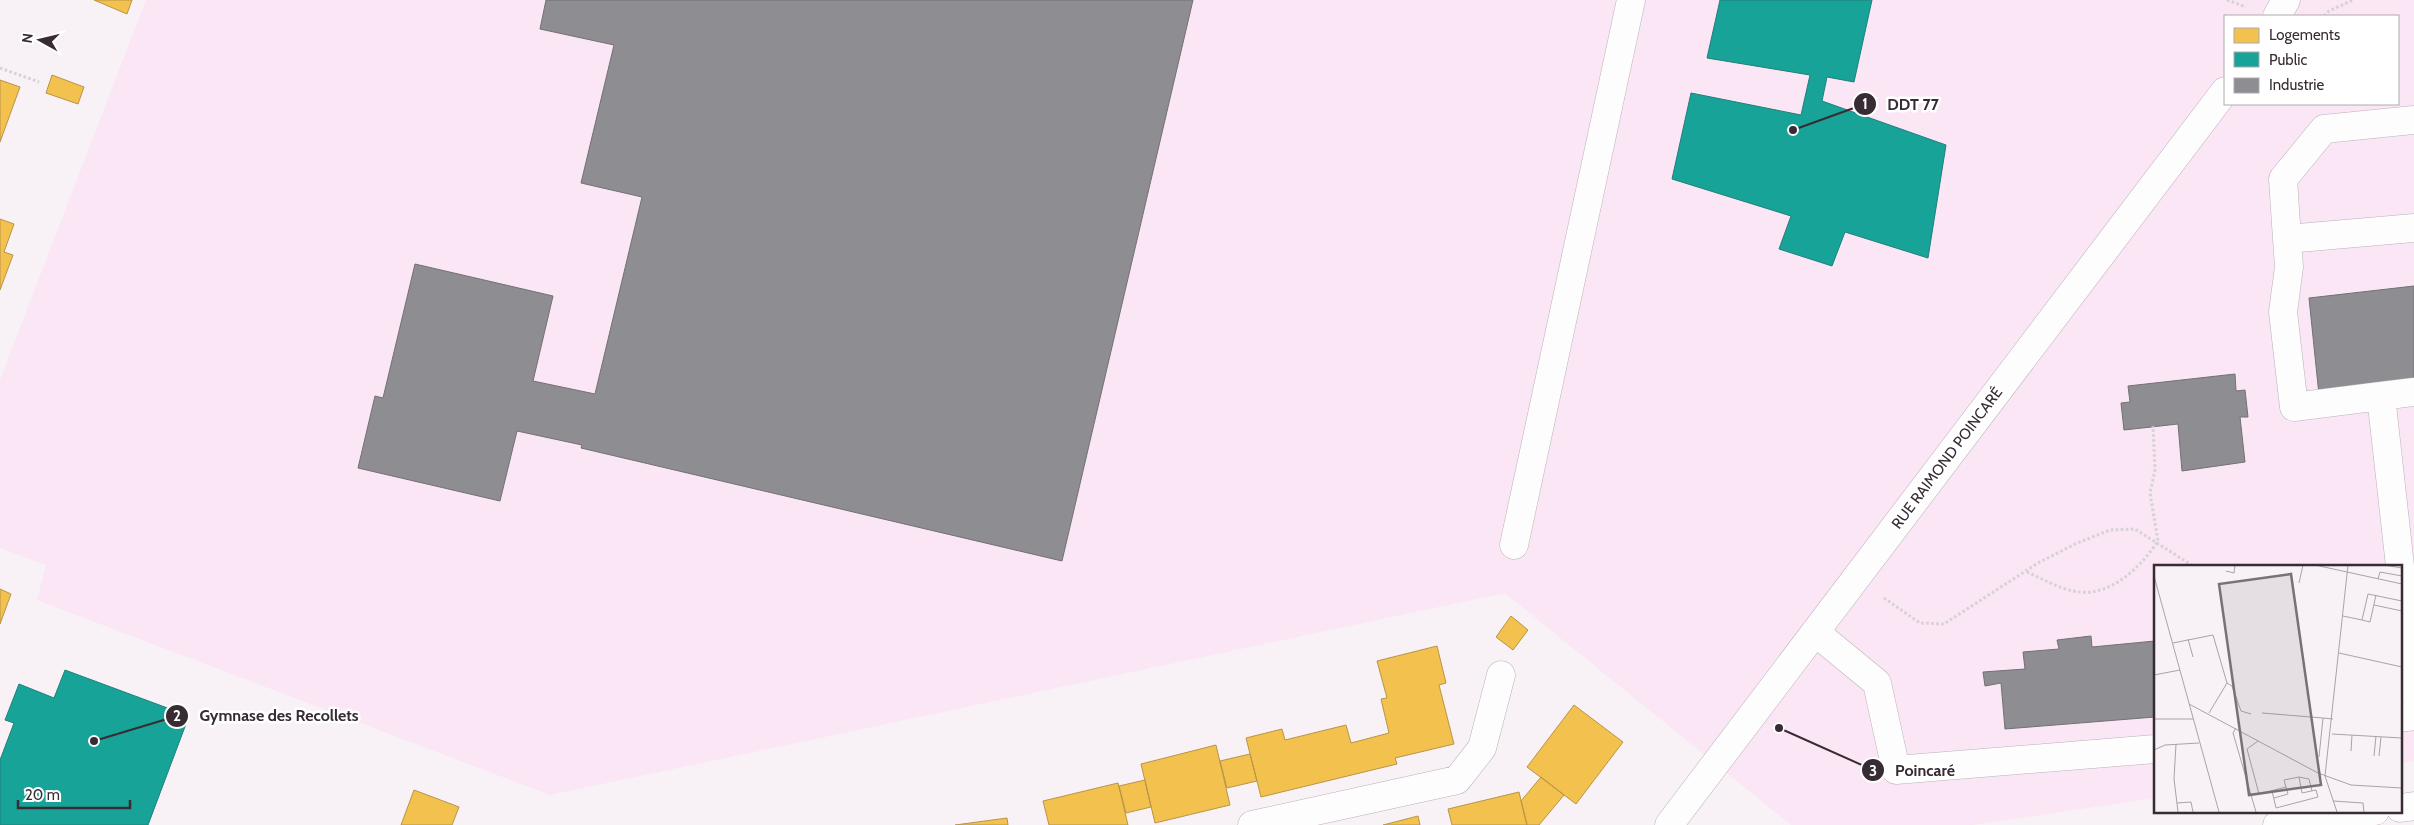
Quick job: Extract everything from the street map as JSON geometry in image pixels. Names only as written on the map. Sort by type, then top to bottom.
[{"type":"street","points":[[1514,545],[1632,0]]},
{"type":"street","points":[[2278,15],[2286,0]]},
{"type":"street","name":"RUE RAIMOND POINCARÉ","points":[[1669,825],[2224,93]]},
{"type":"street","points":[[2414,120],[2324,130],[2283,179],[2289,267],[2283,312],[2294,407],[2414,392]]},
{"type":"street","points":[[2287,239],[2414,228]]},
{"type":"street","points":[[2381,396],[2404,564],[2414,694]]},
{"type":"street","points":[[1816,632],[1878,683],[1896,770],[2154,749]]},
{"type":"street","points":[[1252,825],[1458,780],[1482,748],[1501,675]]},
{"type":"street","points":[[2277,825],[2368,812]]},
{"type":"path","points":[[2325,15],[2329,11],[2353,0]]},
{"type":"path","points":[[0,68],[39,82]]},
{"type":"path","points":[[2026,571],[2074,591],[2096,591],[2111,588],[2145,560],[2158,541],[2150,493],[2155,470],[2153,426]]},
{"type":"path","points":[[1884,598],[1920,623],[1944,624],[2026,571],[2075,544],[2110,530],[2135,529],[2158,541],[2192,565]]},
{"type":"shaded area","points":[[146,0],[2414,0],[2414,761],[2402,763],[2402,565],[2154,565],[2154,798],[1973,825],[1791,825],[1505,593],[550,795],[37,600],[46,565],[0,548],[0,380]]},
{"type":"building: Logements","points":[[94,0],[132,0],[127,14]]},
{"type":"building: Logements","points":[[52,75],[84,87],[78,104],[46,93]]},
{"type":"building: Logements","points":[[0,80],[20,87],[0,142]]},
{"type":"building: Logements","points":[[0,219],[14,224],[4,252],[13,255],[0,290]]},
{"type":"building: Logements","points":[[0,589],[11,594],[0,624]]},
{"type":"building: Logements","points":[[1511,616],[1528,630],[1513,650],[1496,637]]},
{"type":"building: Logements","points":[[1437,646],[1446,683],[1439,685],[1454,744],[1395,758],[1397,764],[1261,797],[1246,738],[1282,729],[1285,740],[1346,725],[1351,743],[1389,733],[1381,699],[1387,698],[1377,661]]},
{"type":"building: Logements","points":[[1574,705],[1623,742],[1576,804],[1527,767]]},
{"type":"building: Logements","points":[[1216,745],[1230,805],[1155,823],[1141,764]]},
{"type":"building: Logements","points":[[1250,754],[1257,781],[1227,788],[1220,761]]},
{"type":"building: Logements","points":[[1541,777],[1564,795],[1539,825],[1527,825],[1521,801]]},
{"type":"building: Logements","points":[[1145,780],[1151,807],[1126,813],[1119,786]]},
{"type":"building: Logements","points":[[1118,783],[1128,825],[1049,825],[1043,801]]},
{"type":"building: Logements","points":[[414,790],[459,807],[452,825],[401,825]]},
{"type":"building: Logements","points":[[1519,792],[1527,825],[1452,825],[1448,809]]},
{"type":"building: Logements","points":[[1418,816],[1420,825],[1383,825]]},
{"type":"building: Logements","points":[[1007,818],[1008,825],[955,825]]},
{"type":"building: Public","points":[[1720,0],[1872,0],[1854,82],[1827,77],[1822,101],[1946,145],[1928,258],[1845,232],[1832,266],[1779,249],[1791,216],[1672,179],[1691,93],[1801,115],[1810,75],[1707,58]]},
{"type":"building: Public","points":[[65,670],[189,716],[148,825],[0,825],[0,760],[14,723],[5,720],[19,684],[54,698]]},
{"type":"building: Industrie","points":[[546,0],[1193,0],[1062,561],[581,448],[582,445],[517,431],[500,501],[358,468],[375,396],[383,398],[415,264],[553,296],[533,381],[595,394],[642,197],[581,183],[614,45],[540,29]]},
{"type":"building: Industrie","points":[[2414,286],[2414,383],[2319,395],[2309,298]]},
{"type":"building: Industrie","points":[[2235,374],[2236,391],[2245,390],[2248,417],[2240,417],[2245,462],[2182,471],[2178,424],[2124,430],[2121,403],[2130,402],[2128,386]]},
{"type":"building: Industrie","points":[[2091,636],[2092,647],[2154,641],[2154,717],[2005,729],[2001,683],[1985,686],[1983,672],[2025,669],[2023,652],[2059,649],[2057,640]]},
{"type":"place","name":"DDT 77","points":[[1793,130]]},
{"type":"place","name":"Poincaré","points":[[1779,728]]},
{"type":"place","name":"Gymnase des Recollets","points":[[94,741]]}]
